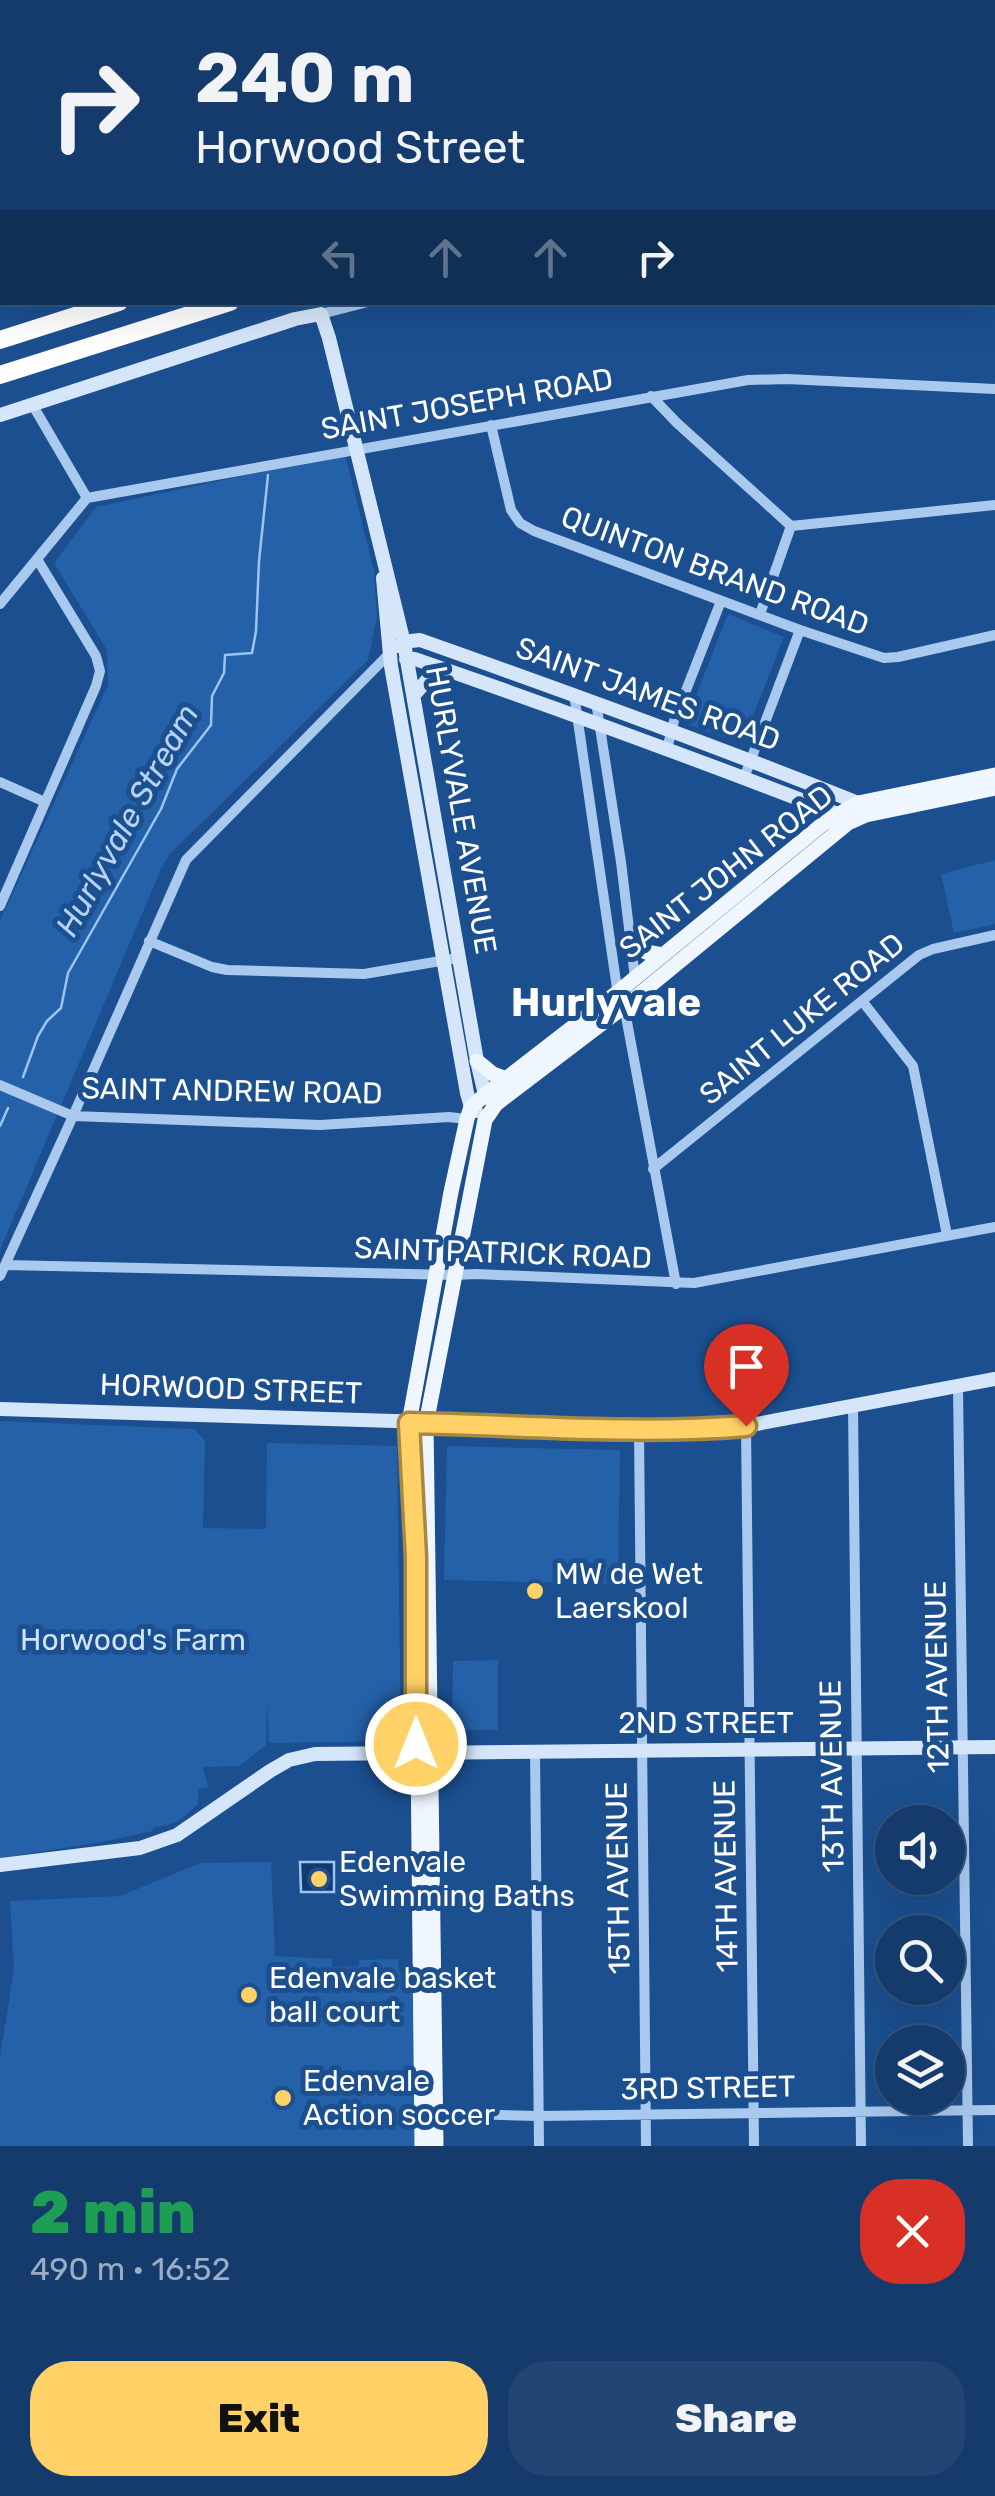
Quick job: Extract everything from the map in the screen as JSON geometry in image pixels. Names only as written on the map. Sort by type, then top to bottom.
[{"type":"highway","points":[[0,340],[110,305]]},
{"type":"highway","points":[[0,375],[221,305]]},
{"type":"main road","name":"SAINT JOHN ROAD","points":[[622,1003],[635,978],[824,823],[862,809],[995,775]]},
{"type":"main road","name":"SAINT JOHN ROAD","points":[[862,809],[995,788]]},
{"type":"main road","name":"SAINT JOHN ROAD","points":[[470,1113],[622,1003],[843,818]]},
{"type":"main road","points":[[630,943],[646,952],[664,955]]},
{"type":"main road","points":[[477,1061],[511,1084],[479,1153]]},
{"type":"main road","name":"HURLYVALE AVENUE","points":[[423,1753],[416,1557],[417,1423],[446,1275],[490,1099]]},
{"type":"main road","name":"HURLYVALE AVENUE","points":[[446,1275],[451,1192],[470,1113]]},
{"type":"main road","points":[[423,1753],[417,1784],[428,2113],[436,2146]]},
{"type":"main road","points":[[422,2146],[428,2113],[423,1753]]},
{"type":"main road","points":[[386,1754],[408,1769],[417,1784]]},
{"type":"street","points":[[0,415],[295,319],[356,305]]},
{"type":"street","name":"HURLYVALE AVENUE","points":[[320,314],[330,338],[400,625],[414,695],[470,1113],[485,1120]]},
{"type":"street","name":"SAINT JOSEPH ROAD","points":[[88,498],[650,396],[770,378],[995,389]]},
{"type":"street","points":[[650,396],[791,526],[995,506]]},
{"type":"street","points":[[0,604],[88,498],[32,404]]},
{"type":"street","name":"QUINTON BRAND ROAD","points":[[492,425],[511,510],[527,528],[884,658],[995,635]]},
{"type":"street","points":[[760,614],[791,526]]},
{"type":"street","points":[[0,906],[100,671],[96,656],[37,559]]},
{"type":"street","name":"HURLYVALE AVENUE","points":[[383,562],[390,660],[451,960],[490,1099]]},
{"type":"street","points":[[667,749],[721,600]]},
{"type":"street","points":[[400,625],[420,640]]},
{"type":"street","points":[[744,778],[800,630]]},
{"type":"street","name":"SAINT JAMES ROAD","points":[[843,818],[405,651],[420,640],[750,760],[862,809]]},
{"type":"street","points":[[2,1270],[74,1116],[180,870],[194,850],[354,690],[405,651]]},
{"type":"street","points":[[414,695],[428,679],[448,670]]},
{"type":"street","points":[[574,694],[622,1003],[676,1284]]},
{"type":"street","points":[[596,702],[635,978]]},
{"type":"street","points":[[0,782],[45,802]]},
{"type":"street","points":[[599,865],[620,862]]},
{"type":"street","name":"SAINT LUKE ROAD","points":[[653,1170],[923,952],[995,935]]},
{"type":"street","points":[[149,941],[227,970],[364,974],[451,960]]},
{"type":"street","points":[[862,1002],[913,1066],[947,1235]]},
{"type":"street","name":"SAINT ANDREW ROAD","points":[[0,1086],[74,1116],[320,1125],[470,1113]]},
{"type":"street","name":"SAINT PATRICK ROAD","points":[[2,1270],[476,1274],[676,1284],[995,1227]]},
{"type":"street","name":"HORWOOD STREET","points":[[0,1410],[689,1430],[746,1426],[995,1379]]},
{"type":"street","name":"12TH AVENUE","points":[[958,1387],[968,2146]]},
{"type":"street","name":"13TH AVENUE","points":[[853,1406],[860,2146]]},
{"type":"street","name":"14TH AVENUE","points":[[746,1426],[754,2146]]},
{"type":"street","name":"15TH AVENUE","points":[[639,1430],[646,2146]]},
{"type":"street","name":"2ND STREET","points":[[0,1865],[140,1848],[177,1835],[270,1770],[289,1760],[315,1754],[995,1747]]},
{"type":"street","points":[[535,1752],[539,2146]]},
{"type":"street","name":"3RD STREET","points":[[428,2113],[538,2116],[995,2110]]},
{"type":"green space","points":[[345,454],[374,571],[377,616],[368,660],[169,855],[0,1250],[0,921],[108,685],[107,650],[54,563],[96,507]]},
{"type":"green space","points":[[728,614],[784,637],[742,744],[685,723]]},
{"type":"green space","points":[[995,860],[995,924],[954,933],[941,874]]},
{"type":"green space","name":"Horwood's Farm","points":[[0,1421],[194,1429],[205,1441],[203,1528],[266,1529],[267,1443],[397,1446],[401,1741],[269,1743],[267,1702],[266,1745],[239,1766],[203,1767],[208,1787],[198,1789],[198,1804],[178,1820],[152,1831],[102,1842],[0,1858]]},
{"type":"green space","points":[[447,1446],[620,1450],[618,1584],[444,1580]]},
{"type":"green space","points":[[498,1660],[498,1730],[452,1730],[453,1661]]},
{"type":"green space","points":[[271,1862],[275,1956],[332,1959],[332,1967],[359,1966],[359,1960],[398,1959],[399,1972],[408,1972],[408,1989],[415,1985],[415,2146],[0,2146],[0,2057],[14,1969],[10,1901],[120,1896],[201,1863]]},
{"type":"shaded area","points":[[300,1862],[334,1862],[334,1892],[301,1892]]},
{"type":"waterway","name":"Hurlyvale Stream","points":[[23,1077],[38,1036],[61,1008],[68,973],[161,809],[177,769],[211,725],[212,696],[224,673],[225,655],[252,653],[268,475]]},
{"type":"waterway","name":"Hurlyvale Stream","points":[[0,1126],[8,1108]]},
{"type":"place","name":"MW de Wet Laerskool","points":[[535,1591]]},
{"type":"place","name":"Edenvale Swimming Baths","points":[[319,1879]]},
{"type":"place","name":"Edenvale basket ball court","points":[[249,1995]]},
{"type":"place","name":"Edenvale Action soccer","points":[[283,2098]]},
{"type":"district","name":"Hurlyvale","points":[[606,1002]]},
{"type":"route","points":[[416,1744],[416,1557],[409,1423],[639,1430],[746,1426]]}]
